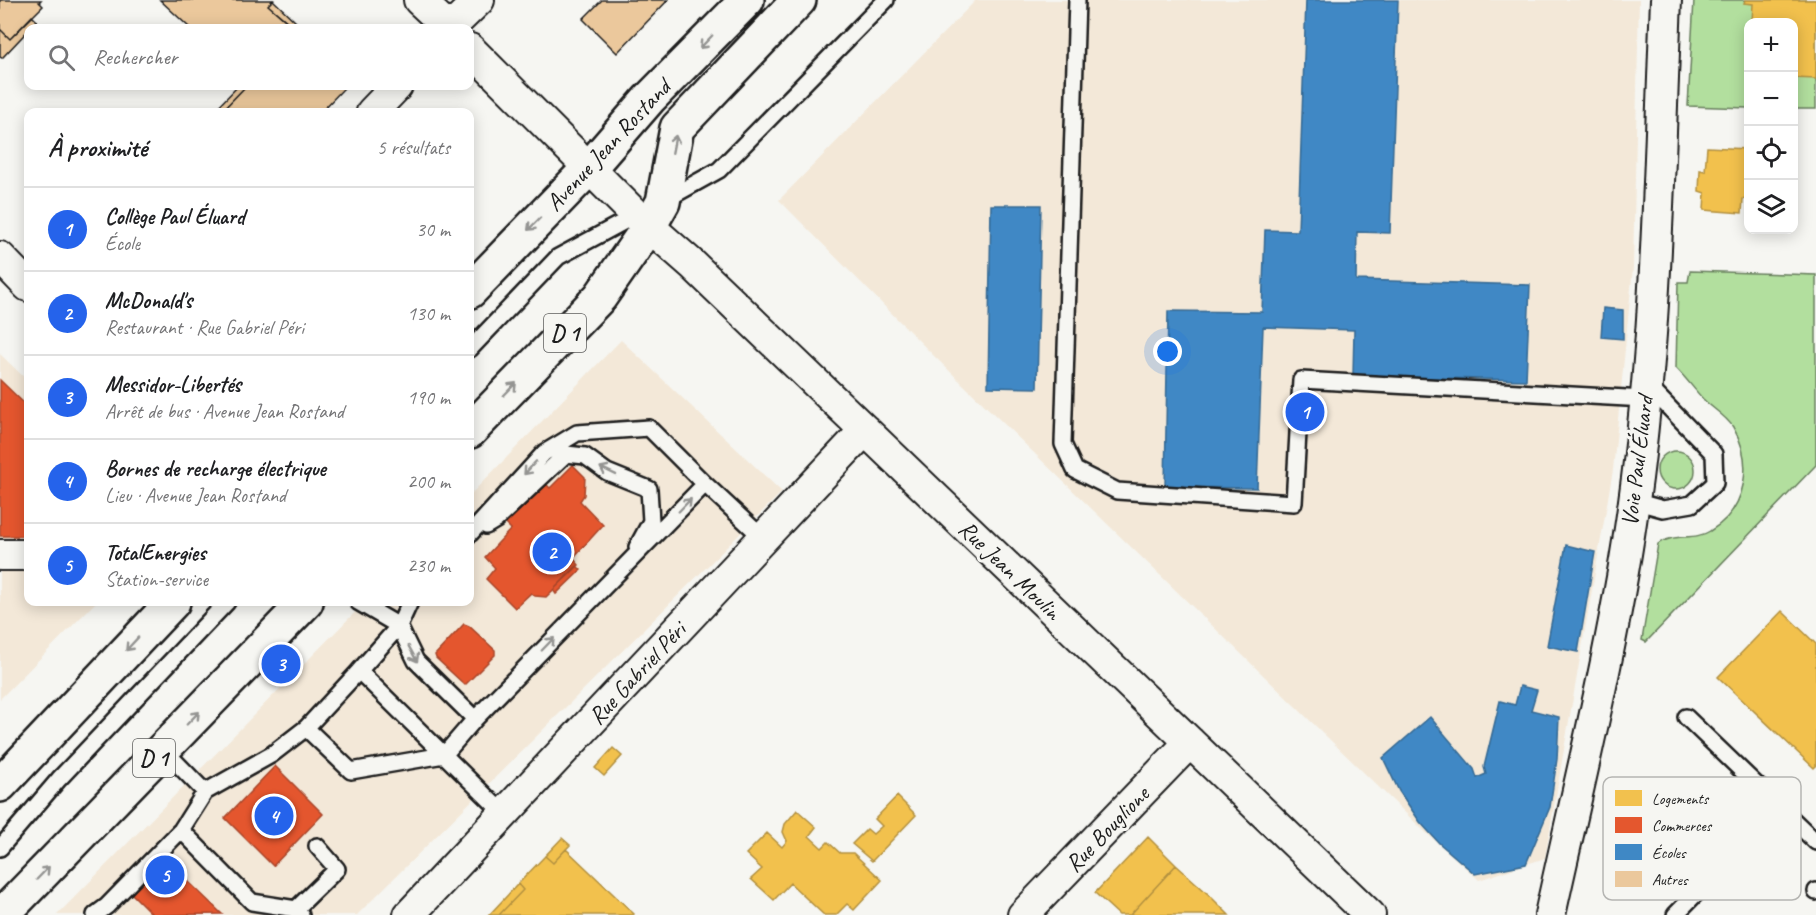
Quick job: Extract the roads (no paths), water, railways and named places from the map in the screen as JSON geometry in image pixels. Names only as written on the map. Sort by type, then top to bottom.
[{"type":"main road","name":"Avenue Jean Rostand","points":[[474,287],[590,167],[649,99],[747,0]]},
{"type":"main road","name":"Avenue Jean Rostand","points":[[474,427],[600,297],[650,214],[677,128],[799,0]]},
{"type":"main road","points":[[0,785],[169,606]]},
{"type":"main road","name":"D 1","points":[[2,915],[302,606]]},
{"type":"street","points":[[419,0],[446,24]]},
{"type":"street","points":[[454,24],[479,0]]},
{"type":"street","name":"Voie Paul Éluard","points":[[1550,915],[1606,659],[1634,501],[1656,258],[1666,0]]},
{"type":"street","name":"Rue Jean Moulin","points":[[474,53],[590,167],[650,214],[865,430],[1370,915]]},
{"type":"street","points":[[376,108],[393,90]]},
{"type":"street","points":[[0,257],[24,282]]},
{"type":"street","name":"Rue Gabriel Péri","points":[[409,915],[865,430]]},
{"type":"street","points":[[0,555],[24,555]]},
{"type":"street","name":"Rue Bouglione","points":[[1023,915],[1190,742]]},
{"type":"lane","points":[[474,345],[558,257],[650,214],[719,170],[886,0]]},
{"type":"lane","points":[[1077,0],[1063,444],[1076,470],[1117,491],[1294,503],[1301,380],[1645,392],[1714,454],[1715,483],[1692,504],[1663,509],[1634,501]]},
{"type":"lane","points":[[474,532],[544,453],[577,433],[649,428],[764,539]]},
{"type":"lane","points":[[474,534],[496,520],[566,454],[585,456],[607,472],[630,479],[649,489],[651,521],[631,560]]},
{"type":"lane","points":[[306,728],[351,771],[444,754],[475,719],[705,484]]},
{"type":"lane","points":[[0,848],[59,779],[223,606]]},
{"type":"lane","points":[[365,606],[399,626],[416,661],[475,719]]},
{"type":"lane","points":[[95,915],[107,906],[181,830],[205,792],[271,755],[306,728],[399,626],[408,606]]},
{"type":"lane","points":[[359,671],[504,814]]},
{"type":"lane","points":[[1686,717],[1748,777]]},
{"type":"lane","points":[[163,749],[205,792]]},
{"type":"lane","points":[[1801,828],[1816,842]]},
{"type":"lane","points":[[181,830],[252,902],[271,910],[298,912],[337,869],[317,846]]},
{"type":"lane","points":[[1675,915],[1690,900]]},
{"type":"place","name":"Collège Paul Éluard","points":[[1305,412]]},
{"type":"place","name":"McDonald's","points":[[552,552]]},
{"type":"place","name":"Messidor-Libertés","points":[[281,664]]},
{"type":"place","name":"Bornes de recharge électrique","points":[[274,816]]},
{"type":"place","name":"TotalEnergies","points":[[165,875]]}]
